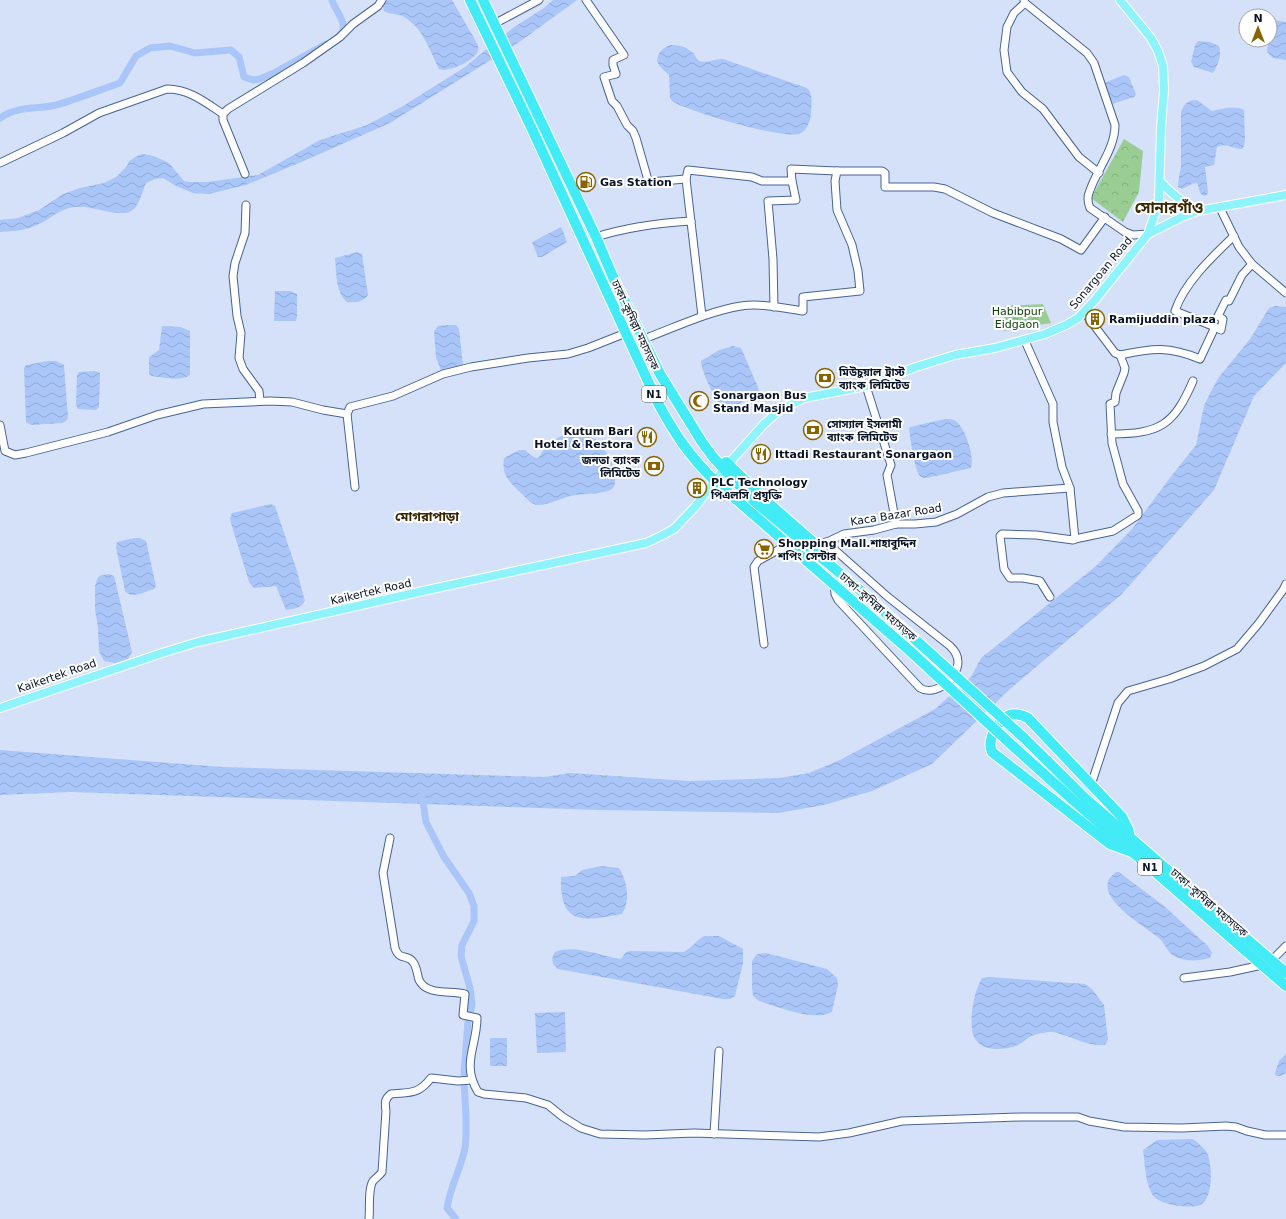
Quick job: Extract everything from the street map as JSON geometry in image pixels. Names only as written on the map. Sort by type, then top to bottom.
[{"type":"highway","name":"ঢাকা–কুমিল্লা মহাসড়ক","points":[[470,0],[658,403],[690,454],[715,481],[910,651],[1014,747],[1286,986]]},
{"type":"highway","name":"N1","points":[[484,2],[496,28]]},
{"type":"highway","name":"ঢাকা–কুমিল্লা মহাসড়ক","points":[[496,28],[660,374],[702,442],[754,500],[876,604],[1023,737],[1086,799],[1286,973]]},
{"type":"highway","points":[[602,250],[617,270],[649,337],[683,402],[708,442],[726,467],[772,506],[822,544],[876,604]]},
{"type":"highway","points":[[1130,837],[1122,817],[1028,718],[1023,715],[1010,715],[993,732],[990,743],[992,752],[1110,844],[1132,852]]},
{"type":"main road","name":"Sonargoan Road","points":[[726,467],[764,424],[780,410],[804,398],[866,386],[916,367],[955,355],[1025,341],[1066,325],[1078,318],[1084,312],[1148,234],[1159,199],[1161,127],[1164,90],[1163,66],[1158,51],[1151,38],[1120,0]]},
{"type":"main road","points":[[1160,181],[1187,205],[1198,211]]},
{"type":"main road","name":"Sonargoan Road","points":[[1148,234],[1184,216],[1198,211],[1286,195]]},
{"type":"main road","name":"Kaikertek Road","points":[[0,708],[198,642],[432,589],[646,543],[674,529],[695,506],[726,467]]},
{"type":"street","points":[[245,174],[223,120],[223,114],[228,109],[303,63],[340,37],[353,24],[378,6],[382,0]]},
{"type":"street","points":[[496,28],[539,0]]},
{"type":"street","points":[[587,1],[624,55],[613,60],[616,74],[604,77],[612,101],[617,106],[627,125],[633,131],[649,182],[686,179]]},
{"type":"street","points":[[1099,172],[1079,157],[1043,109],[1022,92],[1007,72],[1004,50],[1007,27],[1014,13],[1024,2],[1084,50],[1094,63],[1115,125],[1112,141],[1099,172],[1089,193],[1088,204],[1090,208],[1125,232],[1132,235],[1148,234]]},
{"type":"street","points":[[0,163],[63,133],[99,113],[167,89],[177,89],[193,94],[223,114]]},
{"type":"street","points":[[774,307],[773,258],[768,201],[796,200],[791,169],[882,171],[885,173],[885,187],[934,187],[945,189],[993,214],[1061,239],[1081,250],[1105,217]]},
{"type":"street","points":[[702,316],[686,179],[688,170],[752,177],[762,181],[792,181]]},
{"type":"street","points":[[649,337],[702,316],[741,306],[774,307],[803,311],[803,297],[860,291],[858,271],[852,245],[837,210],[835,181],[837,171]]},
{"type":"street","points":[[246,205],[246,233],[235,263],[233,276],[237,316],[241,333],[239,358],[245,372],[258,391],[260,401]]},
{"type":"street","points":[[1220,208],[1239,247],[1252,264],[1286,294]]},
{"type":"street","points":[[596,238],[616,231],[637,227],[692,221]]},
{"type":"street","points":[[1234,236],[1212,258],[1187,288],[1179,299],[1175,311],[1221,330],[1223,319],[1218,316],[1226,300],[1229,301],[1242,275],[1252,264]]},
{"type":"street","points":[[1084,312],[1115,353],[1120,355],[1146,350],[1164,350],[1184,352],[1200,359],[1214,327]]},
{"type":"street","points":[[354,487],[347,414],[350,407],[393,396],[443,374],[471,367],[528,358],[568,354],[626,333]]},
{"type":"street","points":[[1025,341],[1053,404],[1052,422],[1062,466],[1070,488],[1076,539]]},
{"type":"street","points":[[1050,597],[1040,581],[1024,578],[1010,578],[1004,570],[1000,536],[1002,534],[1018,534],[1073,540],[1113,531],[1138,515],[1138,511],[1123,484],[1112,443],[1110,404],[1115,402],[1116,393],[1125,368],[1120,355]]},
{"type":"street","points":[[1111,434],[1147,432],[1170,420],[1186,396],[1193,381]]},
{"type":"street","points":[[866,386],[891,465],[886,475],[896,524]]},
{"type":"street","points":[[0,425],[5,451],[15,455],[108,432],[157,415],[203,404],[260,401],[292,402],[323,410],[347,414]]},
{"type":"street","name":"Kaca Bazar Road","points":[[822,544],[844,534],[874,530],[896,524],[936,522],[957,514],[988,497],[1004,493],[1070,488]]},
{"type":"street","points":[[822,544],[950,646],[957,654],[958,663],[958,667],[952,676],[934,690],[927,691],[920,688],[838,600],[835,594],[834,584]]},
{"type":"street","points":[[764,644],[754,567],[758,561],[787,545]]},
{"type":"street","points":[[1091,785],[1118,703],[1128,691],[1190,671],[1223,657],[1237,649],[1255,628],[1286,584]]},
{"type":"street","points":[[390,838],[382,873],[397,954],[413,962],[419,980],[430,990],[465,994],[463,1015],[477,1018],[469,1061],[472,1080],[478,1092],[484,1094],[526,1098],[548,1104],[563,1117],[581,1128],[600,1134],[714,1134],[818,1137],[849,1133],[902,1120],[1078,1117],[1089,1121],[1124,1128],[1226,1126],[1236,1127],[1265,1135],[1286,1135]]},
{"type":"street","points":[[1272,960],[1286,946]]},
{"type":"street","points":[[1184,978],[1262,966]]},
{"type":"street","points":[[714,1134],[719,1051]]},
{"type":"street","points":[[369,1219],[373,1181],[379,1177],[382,1172],[386,1111],[385,1102],[387,1097],[391,1094],[418,1091],[424,1087],[431,1078],[458,1081],[472,1080]]},
{"type":"green space","points":[[1124,139],[1143,151],[1139,192],[1123,222],[1091,198]]},
{"type":"green space","name":"Habibpur Eidgaon","points":[[1043,304],[1051,323],[1003,331],[1005,306]]},
{"type":"water","points":[[385,0],[452,0],[478,45],[476,55],[454,68],[443,70],[439,69],[425,40],[416,27],[402,16],[384,11],[382,2]]},
{"type":"water","points":[[553,0],[577,0],[518,43],[390,123],[306,160],[246,185],[209,194],[193,193],[176,186],[163,178],[155,179],[146,183],[138,204],[129,212],[118,213],[75,207],[65,209],[43,222],[29,228],[0,232],[0,220],[18,218],[39,210],[63,194],[80,188],[104,183],[116,177],[127,166],[129,161],[142,154],[150,155],[169,163],[184,181],[207,182],[258,175],[320,140],[367,125],[403,106],[465,67],[514,27],[544,8]]},
{"type":"water","points":[[1278,21],[1286,22],[1286,60],[1273,58],[1267,52],[1267,48],[1278,48]]},
{"type":"water","points":[[1198,41],[1210,42],[1219,46],[1219,60],[1213,73],[1194,67],[1191,62],[1195,45]]},
{"type":"water","points":[[670,45],[686,48],[694,54],[697,59],[703,62],[723,59],[807,88],[811,94],[812,100],[808,126],[802,133],[799,134],[774,133],[716,118],[673,102],[670,98],[669,75],[657,62],[657,58],[662,50]]},
{"type":"water","points":[[1124,75],[1129,77],[1136,94],[1134,97],[1112,104],[1104,83]]},
{"type":"water","points":[[1197,100],[1212,111],[1224,108],[1237,108],[1244,110],[1244,146],[1242,149],[1226,145],[1217,147],[1214,165],[1205,167],[1208,192],[1207,195],[1204,196],[1200,192],[1197,183],[1182,189],[1178,187],[1181,167],[1181,112],[1187,103]]},
{"type":"water","points":[[561,227],[567,242],[542,257],[538,257],[532,242]]},
{"type":"water","points":[[357,252],[362,254],[368,295],[359,302],[347,302],[343,298],[338,288],[335,258]]},
{"type":"water","points":[[275,291],[290,291],[297,294],[296,321],[274,321]]},
{"type":"water","points":[[1275,306],[1286,307],[1286,363],[1254,396],[1214,490],[1122,594],[1009,690],[932,764],[872,791],[824,805],[778,813],[598,810],[70,792],[0,795],[0,750],[223,767],[544,777],[570,773],[689,781],[779,778],[809,773],[840,760],[935,709],[971,677],[981,658],[1096,566],[1132,529],[1196,445],[1204,406],[1219,377],[1250,339],[1269,308]]},
{"type":"water","points":[[456,325],[459,329],[463,367],[441,370],[436,358],[434,331],[438,326]]},
{"type":"water","points":[[162,326],[181,327],[190,331],[190,375],[177,379],[151,376],[149,373],[149,357],[159,350]]},
{"type":"water","points":[[733,346],[741,348],[759,392],[731,409],[728,409],[719,404],[712,393],[701,365],[701,361],[719,350]]},
{"type":"water","points":[[56,361],[64,365],[68,418],[62,423],[31,425],[26,422],[24,368],[26,365]]},
{"type":"water","points":[[95,371],[100,373],[99,407],[96,410],[78,409],[76,405],[77,375],[79,372]]},
{"type":"water","points":[[945,419],[954,420],[962,428],[972,457],[971,468],[927,478],[921,477],[916,468],[909,430],[910,427]]},
{"type":"water","points":[[568,433],[579,434],[596,439],[607,453],[613,467],[615,480],[614,486],[610,490],[606,491],[575,495],[545,504],[536,505],[528,500],[507,478],[503,464],[504,458],[519,450],[525,450],[537,458],[549,442]]},
{"type":"water","points":[[271,504],[275,506],[296,568],[305,601],[299,607],[286,610],[276,586],[255,588],[249,582],[230,518],[232,513]]},
{"type":"water","points":[[140,538],[146,541],[156,586],[154,589],[143,593],[131,595],[125,591],[116,547],[117,542]]},
{"type":"water","points":[[109,574],[114,576],[132,652],[128,659],[115,663],[104,661],[99,651],[95,609],[95,586],[98,577]]},
{"type":"water","points":[[601,866],[619,868],[622,873],[627,891],[625,909],[622,914],[586,919],[577,917],[570,913],[564,905],[561,877],[575,876],[582,870]]},
{"type":"water","points":[[1116,872],[1119,872],[1164,906],[1208,946],[1212,953],[1210,958],[1189,960],[1180,959],[1173,956],[1160,939],[1126,913],[1110,896],[1108,887],[1109,879]]},
{"type":"water","points":[[704,936],[719,936],[743,949],[743,963],[735,996],[730,999],[723,999],[558,969],[553,964],[552,958],[555,952],[571,949],[588,951],[621,959],[626,952],[630,951],[684,952]]},
{"type":"water","points":[[766,953],[827,969],[837,978],[838,985],[832,1012],[825,1015],[816,1015],[786,1010],[759,1001],[753,996],[752,961],[757,954]]},
{"type":"water","points":[[989,977],[1085,984],[1092,989],[1104,1005],[1108,1040],[1105,1045],[1095,1045],[1058,1033],[1050,1032],[1034,1035],[1018,1045],[1004,1049],[983,1046],[974,1037],[972,1029],[972,1010],[975,996],[982,978]]},
{"type":"water","points":[[565,1012],[566,1052],[537,1053],[535,1013]]},
{"type":"water","points":[[490,1038],[507,1038],[507,1066],[490,1066]]},
{"type":"water","points":[[1286,1054],[1286,1073],[1281,1076],[1276,1076],[1275,1073],[1279,1061]]},
{"type":"water","points":[[1193,1139],[1205,1149],[1210,1163],[1210,1189],[1205,1202],[1200,1205],[1189,1207],[1160,1201],[1155,1198],[1150,1189],[1143,1150],[1157,1140]]},
{"type":"waterway","points":[[332,0],[343,23],[342,32],[339,36]]},
{"type":"waterway","points":[[0,118],[21,109],[64,103],[120,83],[136,56],[150,48],[170,46],[195,53],[231,50],[239,57],[244,77],[253,80],[260,79],[274,73],[326,44]]},
{"type":"waterway","points":[[422,795],[426,822],[444,857],[469,893],[474,906],[474,921],[462,945],[461,956],[470,988],[472,1004],[470,1014]]},
{"type":"waterway","points":[[464,1073],[468,1022]]},
{"type":"waterway","points":[[456,1219],[447,1208],[466,1141],[464,1082]]},
{"type":"place","name":"Gas Station","points":[[586,182]]},
{"type":"place","name":"Ramijuddin plaza","points":[[1095,319]]},
{"type":"place","name":"মিউচুয়াল ট্রাস্ট ব্যাংক লিমিটেড","points":[[825,378]]},
{"type":"place","name":"Sonargaon Bus Stand Masjid","points":[[699,401]]},
{"type":"place","name":"সোস্যাল ইসলামী ব্যাংক লিমিটেড","points":[[813,430]]},
{"type":"place","name":"Kutum Bari Hotel & Restora","points":[[647,437]]},
{"type":"place","name":"Ittadi Restaurant Sonargaon","points":[[761,454]]},
{"type":"place","name":"জনতা ব্যাংক লিমিটেড","points":[[654,466]]},
{"type":"place","name":"PLC Technology পিএলসি প্রযুক্তি","points":[[697,488]]},
{"type":"place","name":"Shopping Mall.শাহাবুদ্দিন শপিং সেন্টার","points":[[764,549]]},
{"type":"district","name":"সোনারগাঁও","points":[[1169,208]]},
{"type":"district","name":"মোগরাপাড়া","points":[[427,516]]}]
